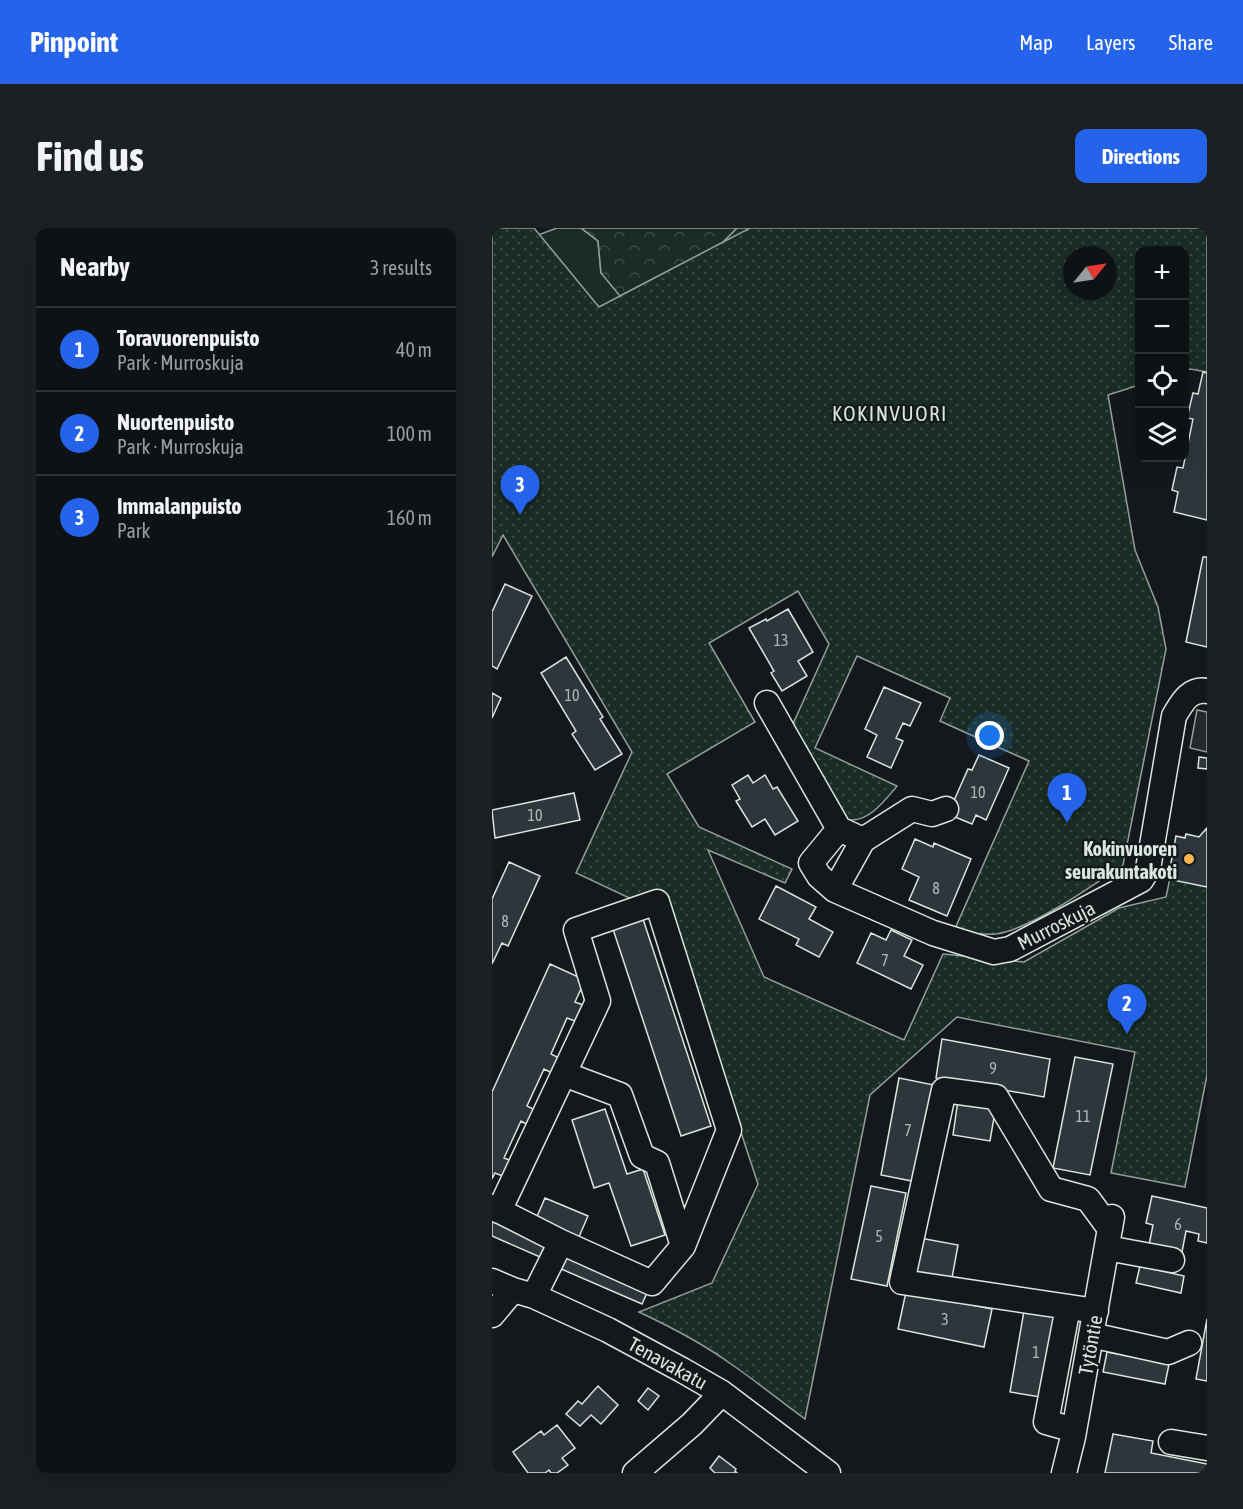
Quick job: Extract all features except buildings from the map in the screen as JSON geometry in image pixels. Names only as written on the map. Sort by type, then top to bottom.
[{"type":"street","name":"Murroskuja","points":[[835,890],[933,933],[994,952],[1010,949],[1104,901],[1141,880],[1148,869],[1174,716],[1185,696],[1199,690],[1207,691]]},
{"type":"street","points":[[767,703],[838,829],[863,840]]},
{"type":"street","points":[[838,829],[811,863],[819,876],[835,890],[863,840],[912,809],[932,814],[945,809]]},
{"type":"street","points":[[657,902],[729,1130],[683,1246],[652,1283],[561,1242],[496,1209],[598,1001],[576,930],[657,902]]},
{"type":"street","points":[[564,1074],[620,1095],[642,1156],[657,1163],[683,1246]]},
{"type":"street","points":[[1096,1311],[902,1282],[944,1090],[996,1097],[1051,1189],[1088,1199],[1110,1231],[1172,1260]]},
{"type":"street","name":"Tytöntie","points":[[1064,1473],[1074,1431],[1110,1231]]},
{"type":"street","points":[[492,1316],[513,1289],[561,1242]]},
{"type":"street","name":"Tenavakatu","points":[[513,1289],[608,1330],[722,1393],[828,1473]]},
{"type":"street","points":[[1068,1307],[1046,1422],[1074,1431]]},
{"type":"street","points":[[1091,1335],[1168,1352],[1189,1343]]},
{"type":"street","points":[[635,1473],[692,1424],[722,1393]]},
{"type":"street","points":[[1171,1443],[1207,1448]]},
{"type":"green space","points":[[492,228],[534,228],[599,307],[750,228],[1207,228],[1207,372],[1189,369],[1189,246],[1135,246],[1135,386],[1108,395],[1135,550],[1158,607],[1166,649],[1123,865],[1061,906],[1026,924],[996,934],[954,931],[1029,761],[940,721],[950,698],[857,656],[815,748],[897,786],[877,808],[865,817],[851,820],[837,815],[788,735],[829,644],[798,591],[709,643],[755,722],[667,774],[699,827],[792,869],[785,883],[708,850],[764,977],[904,1040],[943,954],[1024,962],[1119,908],[1166,897],[1170,878],[1207,886],[1207,1075],[1185,1187],[1111,1173],[1135,1052],[957,1017],[870,1095],[805,1419],[709,1349],[639,1312],[712,1283],[758,1184],[670,917],[576,873],[632,752],[503,535],[492,557]]},
{"type":"green space","points":[[557,228],[581,228],[598,241],[601,273],[722,243],[737,228],[765,228],[584,319],[519,242]]},
{"type":"green space","points":[[581,228],[737,228],[722,243],[620,296],[601,273],[598,241]]},
{"type":"shaded area","points":[[1197,710],[1207,712],[1207,752],[1190,748]]},
{"type":"place","name":"Immalanpuisto","points":[[520,515]]},
{"type":"place","name":"Toravuorenpuisto","points":[[1067,823]]},
{"type":"place","name":"Kokinvuoren seurakuntakoti","points":[[1189,859]]},
{"type":"place","name":"Nuortenpuisto","points":[[1127,1034]]},
{"type":"district","name":"KOKINVUORI","points":[[890,413]]}]
